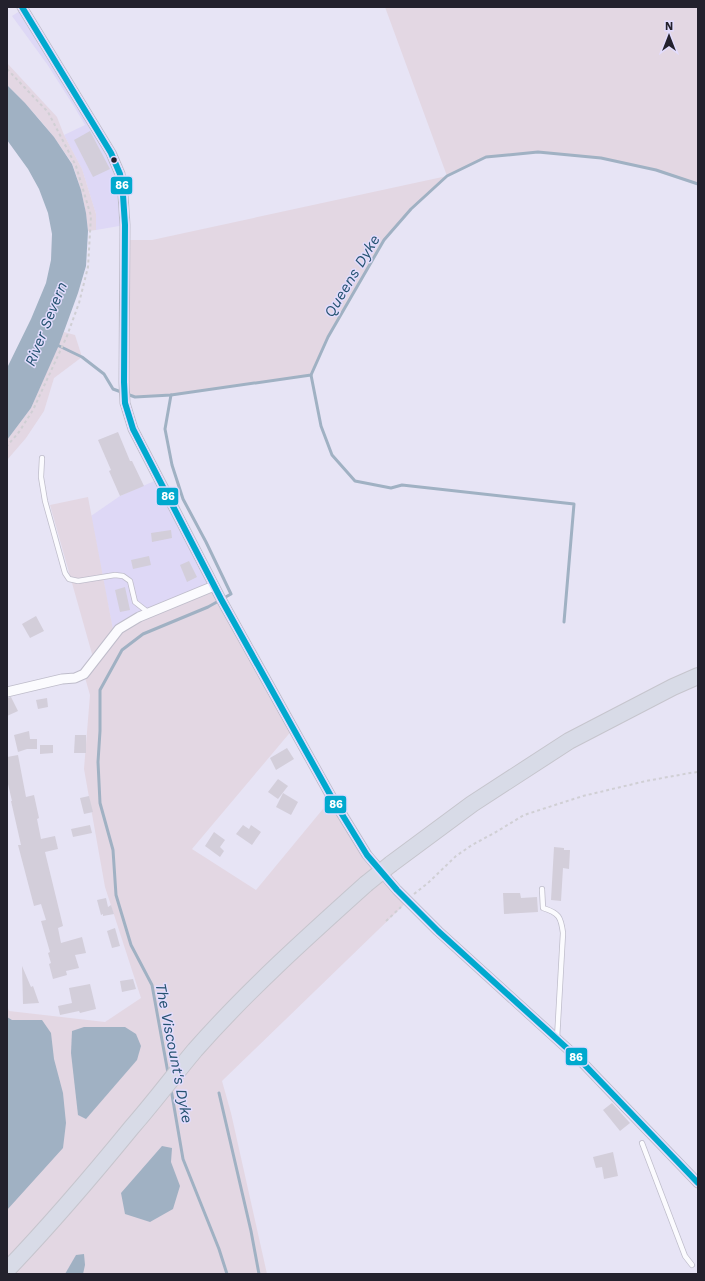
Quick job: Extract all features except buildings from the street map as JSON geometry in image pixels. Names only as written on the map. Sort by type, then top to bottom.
[{"type":"highway","points":[[7,1270],[132,1128],[200,1045],[256,986],[307,937],[366,884],[472,804],[569,741],[673,687],[698,676]]},
{"type":"street","points":[[22,7],[111,153],[120,174],[125,225],[125,403],[133,429],[214,586],[329,792],[367,855],[397,890],[438,931],[557,1039],[606,1086],[698,1183]]},
{"type":"street","points":[[7,692],[75,678],[84,674],[119,629],[139,617],[214,586]]},
{"type":"lane","points":[[42,458],[41,476],[44,501],[68,579],[78,581],[115,575],[123,576],[130,581],[135,602],[149,613]]},
{"type":"lane","points":[[542,889],[543,908],[552,911],[561,920],[563,933],[557,1039]]},
{"type":"lane","points":[[642,1143],[685,1256],[692,1266]]},
{"type":"path","points":[[7,69],[48,112],[76,166],[91,216],[88,268],[78,303],[63,345],[33,410],[19,432],[7,446]]},
{"type":"path","points":[[408,901],[456,856],[524,815],[583,796],[646,781],[698,772]]},
{"type":"path","points":[[386,921],[396,911]]},
{"type":"shaded area","points":[[385,7],[698,7],[698,184],[656,170],[601,158],[538,152],[486,157],[447,176]]},
{"type":"shaded area","points":[[23,9],[120,174],[125,225],[96,230],[96,214],[82,169],[64,135],[85,125],[47,64],[12,16]]},
{"type":"shaded area","points":[[7,63],[57,117],[64,135],[82,169],[96,214],[96,230],[88,231],[83,198],[71,162],[44,124],[7,85]]},
{"type":"shaded area","points":[[447,176],[411,209],[384,240],[328,337],[311,375],[171,395],[135,397],[124,393],[125,240],[152,240]]},
{"type":"shaded area","points":[[64,332],[75,335],[82,357],[54,378],[44,411],[26,438],[7,460],[7,440],[31,408]]},
{"type":"shaded area","points":[[159,479],[214,586],[114,636],[91,516],[120,496]]},
{"type":"shaded area","points":[[88,497],[114,635],[119,629],[214,586],[293,729],[192,849],[256,890],[332,798],[367,855],[408,901],[222,1081],[231,1113],[267,1274],[7,1274],[7,1005],[9,1011],[105,1022],[141,998],[105,887],[84,769],[90,695],[84,674],[94,661],[50,505]]},
{"type":"water","name":"River Severn","points":[[7,85],[25,103],[54,137],[72,164],[81,190],[88,231],[86,266],[59,345],[31,408],[7,440],[7,368],[31,319],[46,283],[51,260],[52,234],[48,213],[39,189],[28,169],[7,140]]},
{"type":"water","points":[[7,1017],[12,1020],[42,1020],[51,1033],[54,1059],[63,1093],[66,1123],[63,1148],[7,1210]]},
{"type":"water","points":[[84,1027],[125,1027],[136,1034],[141,1046],[137,1060],[86,1119],[78,1115],[71,1053],[72,1031]]},
{"type":"water","points":[[162,1146],[172,1148],[171,1162],[180,1186],[173,1209],[150,1222],[125,1214],[121,1193]]},
{"type":"water","points":[[84,1254],[85,1265],[83,1274],[65,1274],[76,1255]]},
{"type":"waterway","name":"Queens Dyke","points":[[55,344],[82,357],[104,374],[113,389],[135,397],[171,395],[311,375],[328,337],[384,240],[411,209],[447,176],[486,157],[538,152],[601,158],[656,170],[698,184]]},
{"type":"waterway","points":[[311,375],[321,426],[332,455],[355,481],[391,488],[402,485],[574,504],[564,622]]},
{"type":"waterway","name":"The Viscount's Dyke","points":[[168,1073],[152,985],[131,945],[116,895],[113,850],[100,803],[98,762],[100,690],[122,650],[143,634],[208,607],[231,594],[183,499],[172,465],[165,429],[171,395]]},
{"type":"waterway","name":"The Viscount's Dyke","points":[[171,1089],[183,1159],[219,1249],[227,1274]]},
{"type":"waterway","points":[[219,1093],[251,1231],[259,1274]]},
{"type":"transit line","name":"86","points":[[22,7],[111,153],[120,174],[125,225],[125,403],[133,429],[221,599],[332,798],[367,855],[397,890],[438,931],[581,1061],[698,1183]]}]
